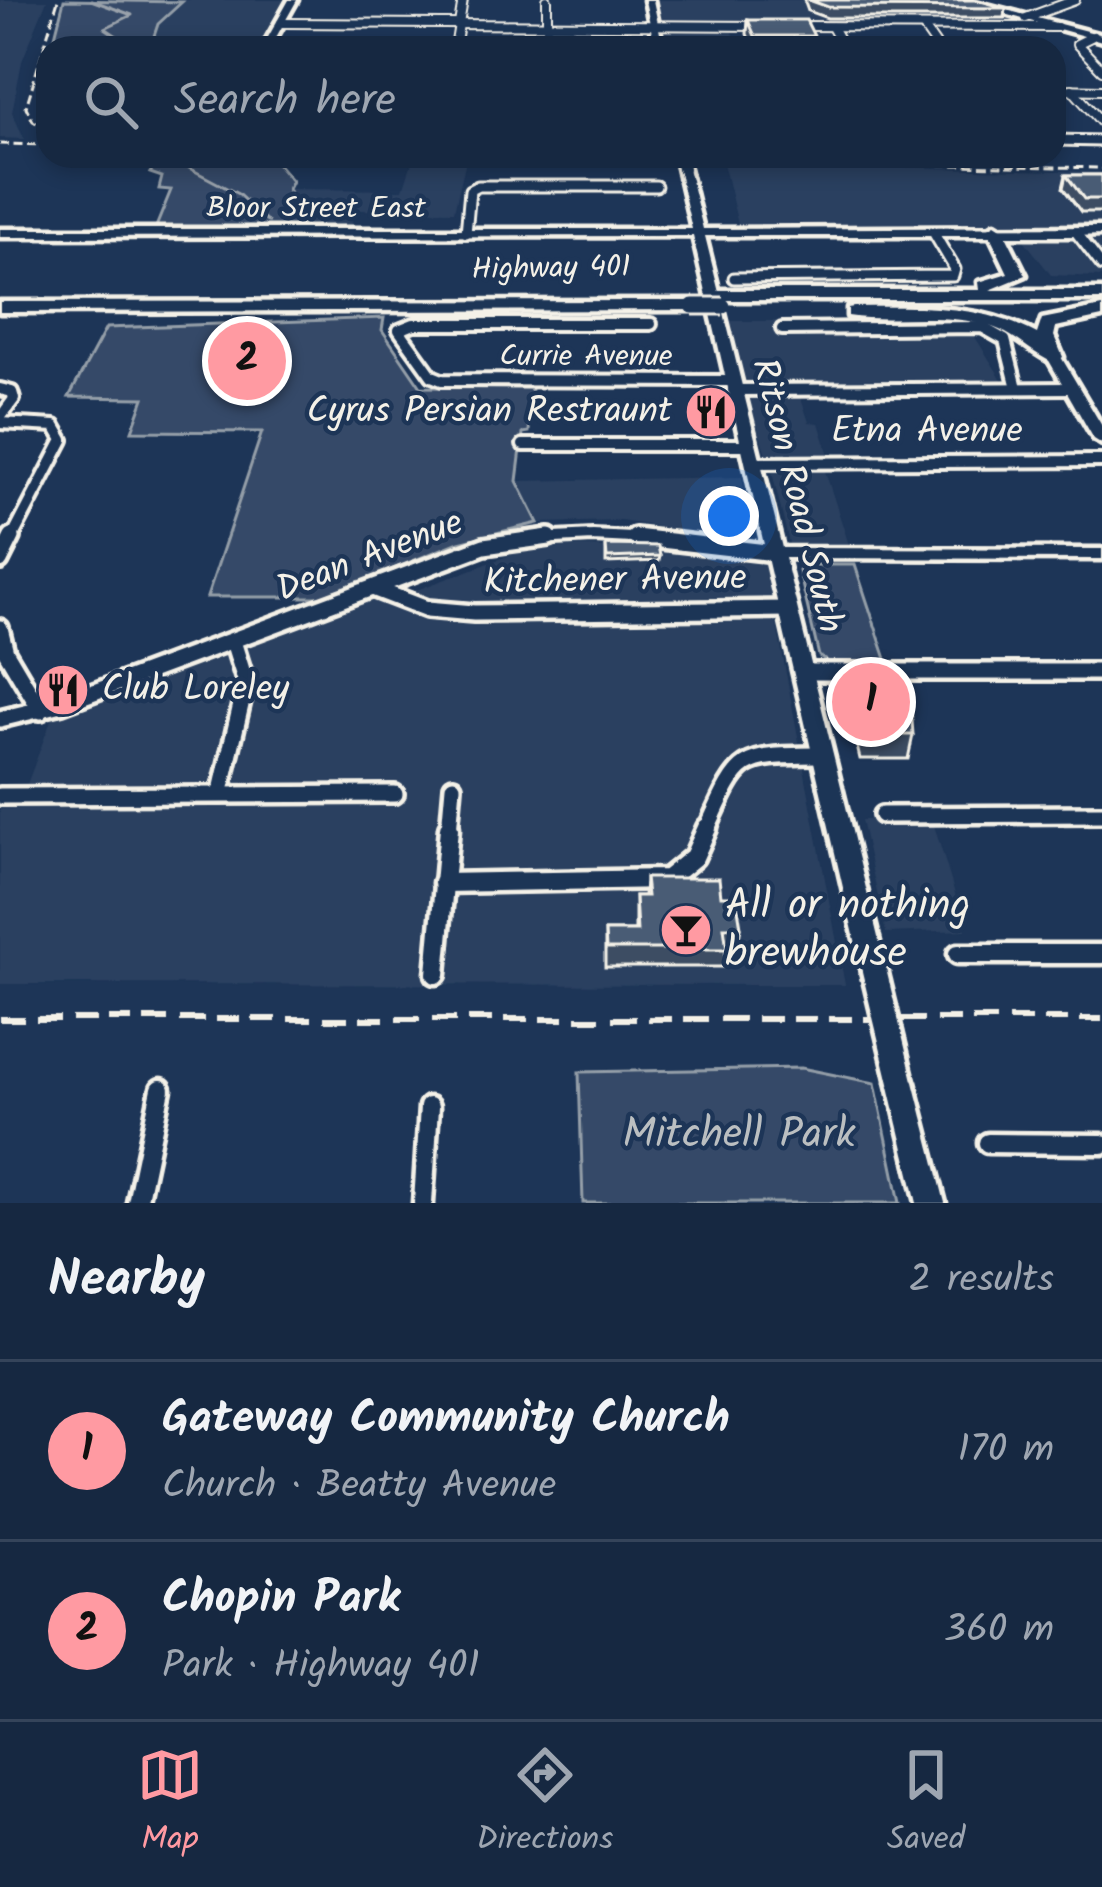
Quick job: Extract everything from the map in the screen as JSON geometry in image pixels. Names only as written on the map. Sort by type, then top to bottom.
[{"type":"highway","points":[[1001,232],[1028,268],[1042,278],[1102,290]]},
{"type":"highway","points":[[735,300],[994,286],[1018,275],[1001,232]]},
{"type":"highway","name":"Highway 401","points":[[735,300],[1102,290]]},
{"type":"highway","points":[[735,300],[995,319],[1032,334],[1054,357]]},
{"type":"highway","name":"Highway 401","points":[[0,303],[735,300],[1102,308]]},
{"type":"highway","points":[[1054,357],[1045,335],[1048,323],[1102,308]]},
{"type":"main road","points":[[273,36],[293,0]]},
{"type":"main road","points":[[649,0],[657,36]]},
{"type":"main road","points":[[959,0],[1098,37]]},
{"type":"main road","name":"Ritson Road South","points":[[682,168],[931,1203]]},
{"type":"main road","name":"Bloor Street East","points":[[0,233],[1102,231]]},
{"type":"main road","points":[[1054,357],[1102,439]]},
{"type":"main road","points":[[775,553],[1102,554]]},
{"type":"street","points":[[457,36],[464,0]]},
{"type":"street","points":[[547,0],[548,36]]},
{"type":"street","points":[[1026,18],[1076,0]]},
{"type":"street","points":[[281,23],[1057,27]]},
{"type":"street","points":[[832,27],[837,36]]},
{"type":"street","points":[[924,28],[930,36]]},
{"type":"street","points":[[1098,37],[1077,44],[1102,70]]},
{"type":"street","points":[[1066,89],[1102,90]]},
{"type":"street","points":[[1072,89],[1102,123]]},
{"type":"street","points":[[1066,140],[1102,141]]},
{"type":"street","points":[[466,233],[470,190],[482,185],[656,186]]},
{"type":"street","points":[[734,278],[952,276],[956,269],[933,232]]},
{"type":"street","points":[[1076,232],[1102,266]]},
{"type":"street","name":"Currie Avenue","points":[[651,324],[414,324],[399,330],[432,376],[442,380],[1070,388]]},
{"type":"street","points":[[782,329],[982,328],[1004,340],[1017,388]]},
{"type":"street","points":[[0,389],[12,392],[14,399],[0,420],[55,426],[63,440],[0,561]]},
{"type":"street","name":"Etna Avenue","points":[[523,445],[1102,461]]},
{"type":"street","name":"Dean Avenue","points":[[0,718],[41,711],[484,546],[567,533],[775,553]]},
{"type":"street","name":"Kitchener Avenue","points":[[374,589],[428,609],[474,614],[788,608]]},
{"type":"street","points":[[0,628],[6,652],[41,711]]},
{"type":"street","points":[[221,791],[246,683],[233,641]]},
{"type":"street","points":[[802,673],[1102,672]]},
{"type":"street","points":[[443,884],[667,879],[694,857],[734,769],[760,756],[823,755]]},
{"type":"street","points":[[436,974],[453,786]]},
{"type":"street","points":[[0,796],[221,791],[395,794]]},
{"type":"street","points":[[882,815],[1102,814]]},
{"type":"street","points":[[958,954],[1102,954]]},
{"type":"street","points":[[137,1203],[161,1090]]},
{"type":"street","points":[[423,1203],[429,1107]]},
{"type":"street","points":[[988,1143],[1102,1144]]},
{"type":"shaded area","points":[[0,0],[47,0],[22,61],[12,112],[24,139],[0,138]]},
{"type":"shaded area","points":[[146,0],[292,0],[271,36],[154,36],[158,24],[179,2]]},
{"type":"shaded area","points":[[657,0],[943,0],[1039,26],[662,20]]},
{"type":"shaded area","points":[[664,26],[731,26],[734,36],[666,36]]},
{"type":"shaded area","points":[[410,168],[464,168],[454,211],[355,210],[350,230],[303,227],[288,189],[403,190]]},
{"type":"shaded area","points":[[724,168],[1102,172],[1102,225],[738,224]]},
{"type":"shaded area","points":[[1102,235],[1102,277],[1051,275],[1021,236]]},
{"type":"shaded area","points":[[729,321],[965,321],[1004,383],[746,382]]},
{"type":"shaded area","points":[[799,393],[809,422],[819,423],[829,455],[766,454],[748,399]]},
{"type":"shaded area","points":[[771,468],[824,468],[849,545],[790,547]]},
{"type":"shaded area","points":[[742,477],[752,534],[747,540],[621,521],[538,523],[517,481]]},
{"type":"shaded area","points":[[566,546],[663,550],[765,563],[774,601],[451,604],[414,591],[513,554]]},
{"type":"shaded area","points":[[377,594],[393,604],[775,615],[845,985],[0,984],[0,809],[18,808],[55,710]]},
{"type":"shaded area","points":[[932,819],[966,930],[886,933],[861,820]]},
{"type":"green space","points":[[64,0],[182,2],[158,24],[154,36],[55,36]]},
{"type":"green space","points":[[153,168],[281,168],[292,181],[288,189],[303,227],[156,227],[171,190],[159,189],[162,177],[150,173]]},
{"type":"green space","points":[[384,318],[382,330],[421,387],[532,388],[529,432],[523,433],[517,481],[538,523],[459,542],[325,597],[207,597],[262,432],[132,431],[144,398],[69,397],[106,328]]},
{"type":"green space","points":[[805,565],[855,565],[887,662],[831,663],[819,656],[799,571]]},
{"type":"green space","name":"Mitchell Park","points":[[801,1068],[875,1083],[900,1203],[583,1203],[579,1072]]},
{"type":"building","points":[[809,0],[977,0],[1006,8],[828,7]]},
{"type":"building","points":[[748,20],[806,20],[814,36],[755,36]]},
{"type":"building","points":[[1066,175],[1102,175],[1102,199],[1084,199]]},
{"type":"building","points":[[606,545],[658,546],[660,556],[607,558]]},
{"type":"building","points":[[846,672],[900,672],[904,685],[849,685]]},
{"type":"building","points":[[892,706],[911,706],[913,735],[865,735],[860,718],[895,718]]},
{"type":"building","name":"All or nothing brewhouse","points":[[645,878],[719,878],[721,896],[736,896],[741,927],[724,927],[727,949],[606,949],[605,931],[637,931],[635,896],[647,896]]},
{"type":"waterway","points":[[91,0],[132,15],[105,28],[117,36]]},
{"type":"waterway","points":[[189,168],[238,194],[268,222]]},
{"type":"railway","points":[[47,36],[58,0]]},
{"type":"railway","points":[[36,74],[26,107],[36,123]]},
{"type":"railway","points":[[0,144],[36,145]]},
{"type":"railway","points":[[1066,167],[1102,168]]},
{"type":"railway","points":[[0,1019],[1102,1019]]},
{"type":"place","name":"Chopin Park","points":[[247,361]]},
{"type":"place","name":"Cyrus Persian Restraunt","points":[[711,412]]},
{"type":"place","name":"Club Loreley","points":[[63,690]]},
{"type":"place","name":"Gateway Community Church","points":[[871,702]]},
{"type":"place","name":"All or nothing brewhouse","points":[[686,930]]}]
